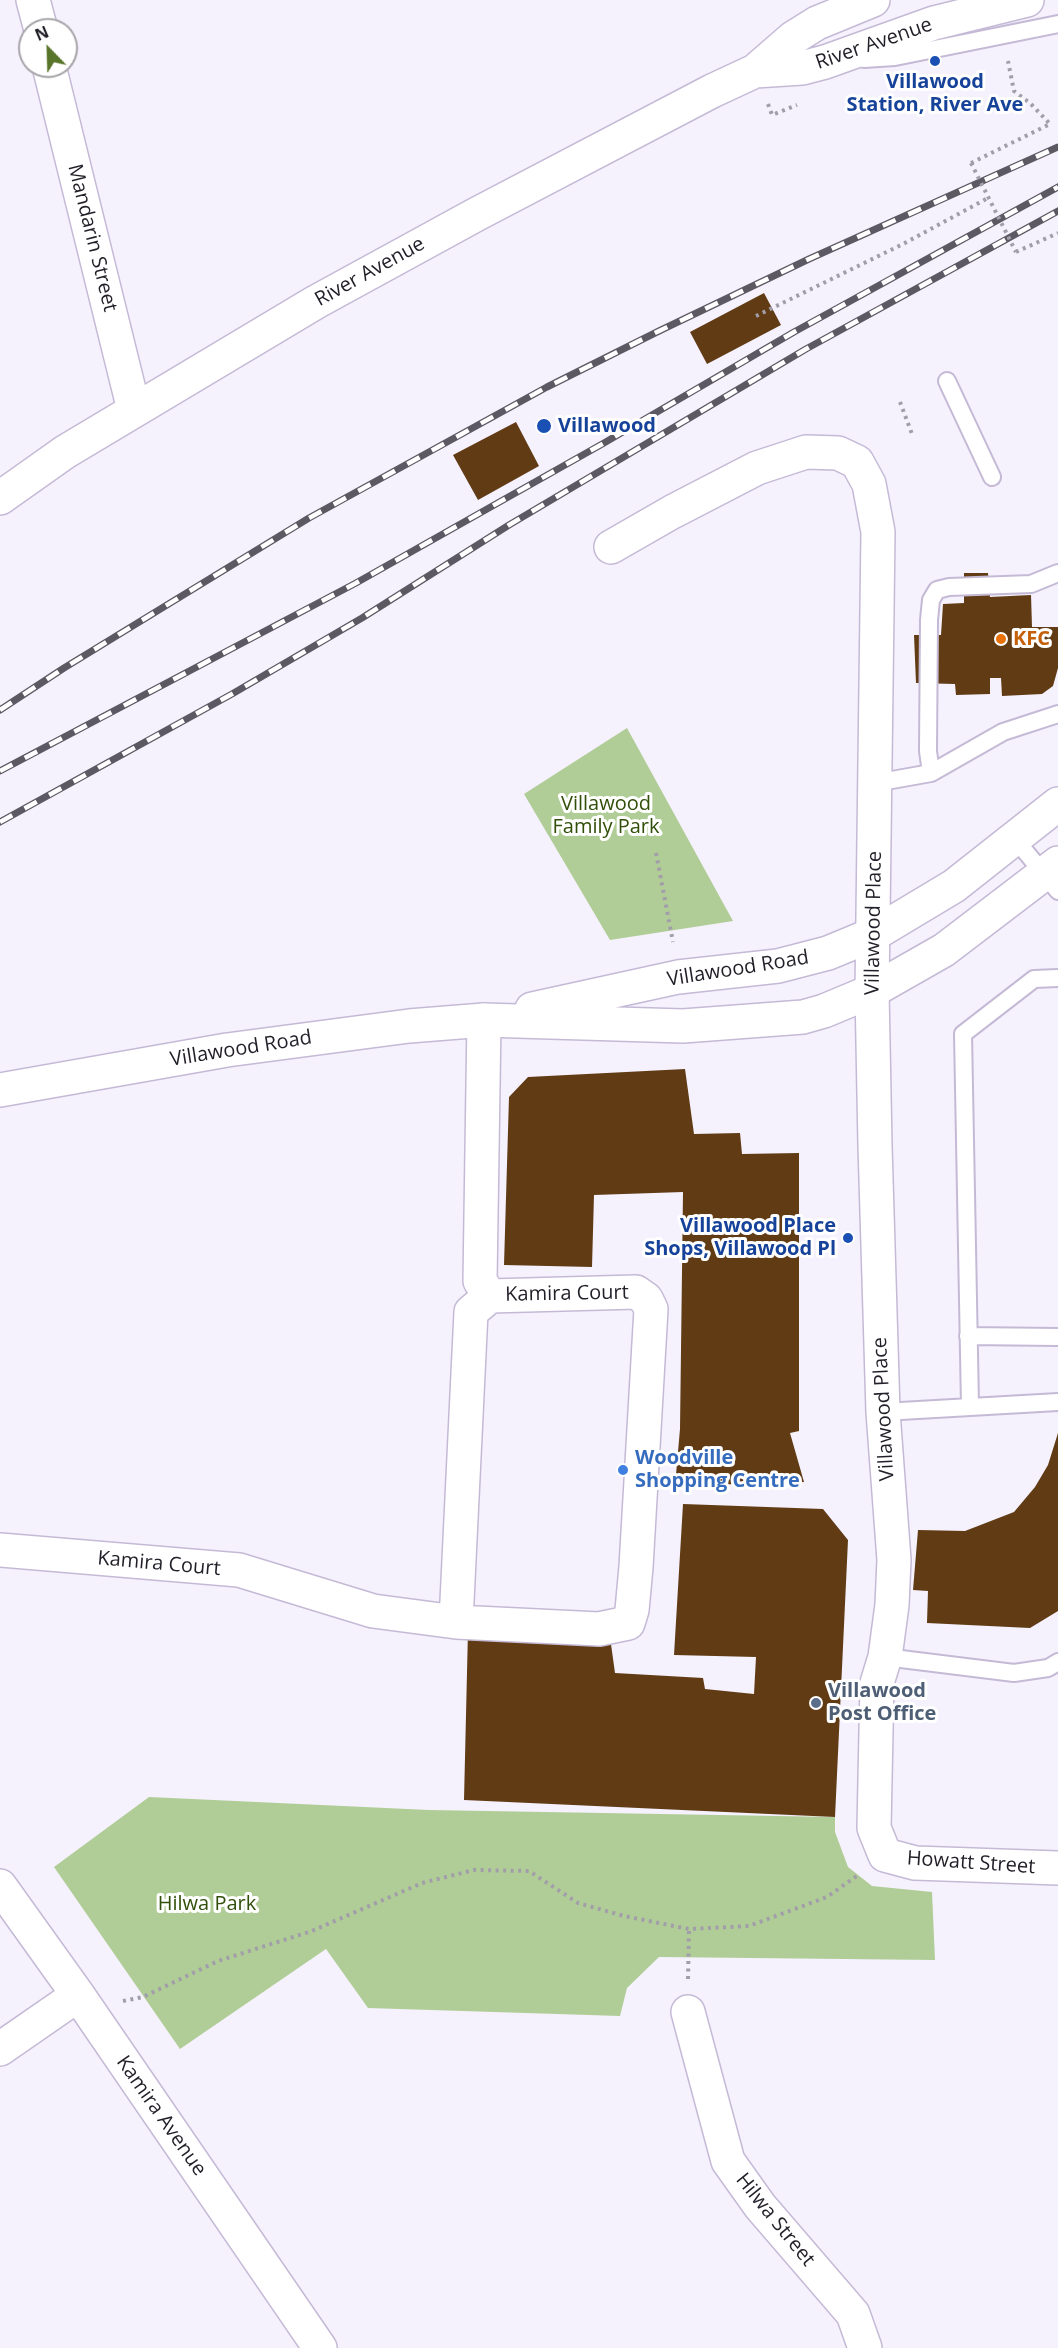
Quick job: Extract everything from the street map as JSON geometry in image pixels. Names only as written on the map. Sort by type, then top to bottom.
[{"type":"street","points":[[33,0],[38,18]]},
{"type":"street","name":"River Avenue","points":[[0,498],[65,452],[316,302],[477,214],[755,71],[794,38],[817,23],[873,0]]},
{"type":"street","name":"River Avenue","points":[[755,71],[802,68],[825,62],[934,22],[1027,0]]},
{"type":"street","name":"Mandarin Street","points":[[53,78],[134,410]]},
{"type":"street","name":"Villawood Place","points":[[611,547],[756,468],[806,452],[838,453],[857,462],[869,484],[878,532],[872,991],[883,1412],[894,1560],[892,1605],[885,1657],[877,1683],[874,1828],[885,1855]]},
{"type":"street","name":"Villawood Road","points":[[484,1020],[678,977],[778,966],[828,953],[874,934],[954,886],[1058,804]]},
{"type":"street","name":"Villawood Road","points":[[0,1090],[227,1050],[409,1026],[484,1020],[683,1026],[803,1017],[872,991],[944,950],[1053,876]]},
{"type":"street","name":"Kamira Court","points":[[484,1020],[480,1281],[490,1296]]},
{"type":"street","name":"Kamira Court","points":[[0,1550],[239,1570],[373,1611],[456,1622],[599,1629],[628,1623],[632,1610],[651,1309],[646,1299],[636,1292],[490,1296],[471,1312],[456,1622]]},
{"type":"street","name":"Howatt Street","points":[[885,1855],[915,1863],[1058,1868]]},
{"type":"street","name":"Kamira Avenue","points":[[0,1886],[78,1995],[320,2348]]},
{"type":"street","points":[[0,2049],[78,1995]]},
{"type":"street","name":"Hilwa Street","points":[[688,2012],[728,2161],[760,2206],[853,2314],[865,2348]]},
{"type":"lane","points":[[825,62],[895,57],[1058,24]]},
{"type":"lane","points":[[947,381],[992,477]]},
{"type":"lane","points":[[931,773],[928,751],[929,620],[931,600],[937,590],[949,587],[1031,584],[1058,573]]},
{"type":"lane","points":[[875,783],[931,773],[1003,732],[1058,714]]},
{"type":"lane","points":[[1015,839],[1053,876]]},
{"type":"lane","points":[[970,1406],[963,1034],[1034,979],[1058,978]]},
{"type":"lane","points":[[968,1336],[1058,1337]]},
{"type":"lane","points":[[883,1412],[1058,1402]]},
{"type":"lane","points":[[885,1657],[1014,1673],[1048,1668],[1058,1662]]},
{"type":"path","points":[[997,61],[1008,60],[1014,90],[1050,124],[971,163],[1016,252],[1058,233]]},
{"type":"path","points":[[767,103],[772,115],[802,103]]},
{"type":"path","points":[[756,316],[903,244],[988,198]]},
{"type":"path","points":[[900,402],[912,434]]},
{"type":"path","points":[[656,853],[674,947]]},
{"type":"path","points":[[78,1995],[113,2002],[143,1997],[218,1961],[312,1931],[422,1883],[474,1870],[529,1871],[578,1903],[624,1917],[689,1929],[749,1926],[827,1897],[885,1855]]},
{"type":"path","points":[[688,2012],[689,1929]]},
{"type":"green space","name":"Villawood Family Park","points":[[627,728],[733,921],[610,940],[524,794]]},
{"type":"green space","name":"Hilwa Park","points":[[149,1797],[429,1810],[835,1817],[835,1832],[848,1867],[872,1886],[932,1892],[935,1960],[659,1957],[627,1988],[620,2016],[368,2008],[326,1949],[180,2049],[54,1867]]},
{"type":"building","points":[[764,293],[781,325],[707,364],[690,332]]},
{"type":"building","points":[[516,422],[539,466],[478,500],[453,455]]},
{"type":"building","points":[[964,573],[988,573],[990,597],[1031,595],[1032,627],[1058,627],[1058,668],[1053,686],[1042,694],[1002,696],[1001,678],[990,678],[990,694],[956,695],[955,684],[916,683],[914,635],[941,635],[943,604],[964,603]]},
{"type":"building","points":[[685,1069],[694,1134],[740,1133],[742,1154],[799,1153],[799,1431],[790,1433],[804,1482],[675,1486],[680,1429],[683,1192],[594,1195],[592,1267],[504,1265],[509,1097],[528,1077]]},
{"type":"building","points":[[1058,1433],[1058,1611],[1030,1628],[927,1623],[928,1591],[913,1590],[918,1530],[965,1531],[1014,1512],[1035,1487],[1048,1465]]},
{"type":"building","points":[[683,1504],[823,1509],[848,1540],[835,1817],[464,1800],[468,1630],[610,1637],[615,1673],[703,1678],[705,1689],[754,1694],[756,1657],[674,1655]]},
{"type":"railway","points":[[0,710],[64,668],[309,518],[547,387],[809,259],[1058,147]]},
{"type":"railway","points":[[0,771],[356,583],[604,443],[794,332],[1058,187]]},
{"type":"railway","points":[[0,822],[232,694],[362,618],[509,525],[806,349],[1058,211]]},
{"type":"place","name":"Villawood Station, River Ave","points":[[935,61]]},
{"type":"place","name":"Villawood","points":[[544,426]]},
{"type":"place","name":"KFC","points":[[1001,639]]},
{"type":"place","name":"Villawood Place Shops, Villawood Pl","points":[[848,1238]]},
{"type":"place","name":"Woodville Shopping Centre","points":[[623,1470]]},
{"type":"place","name":"Villawood Post Office","points":[[816,1703]]}]
